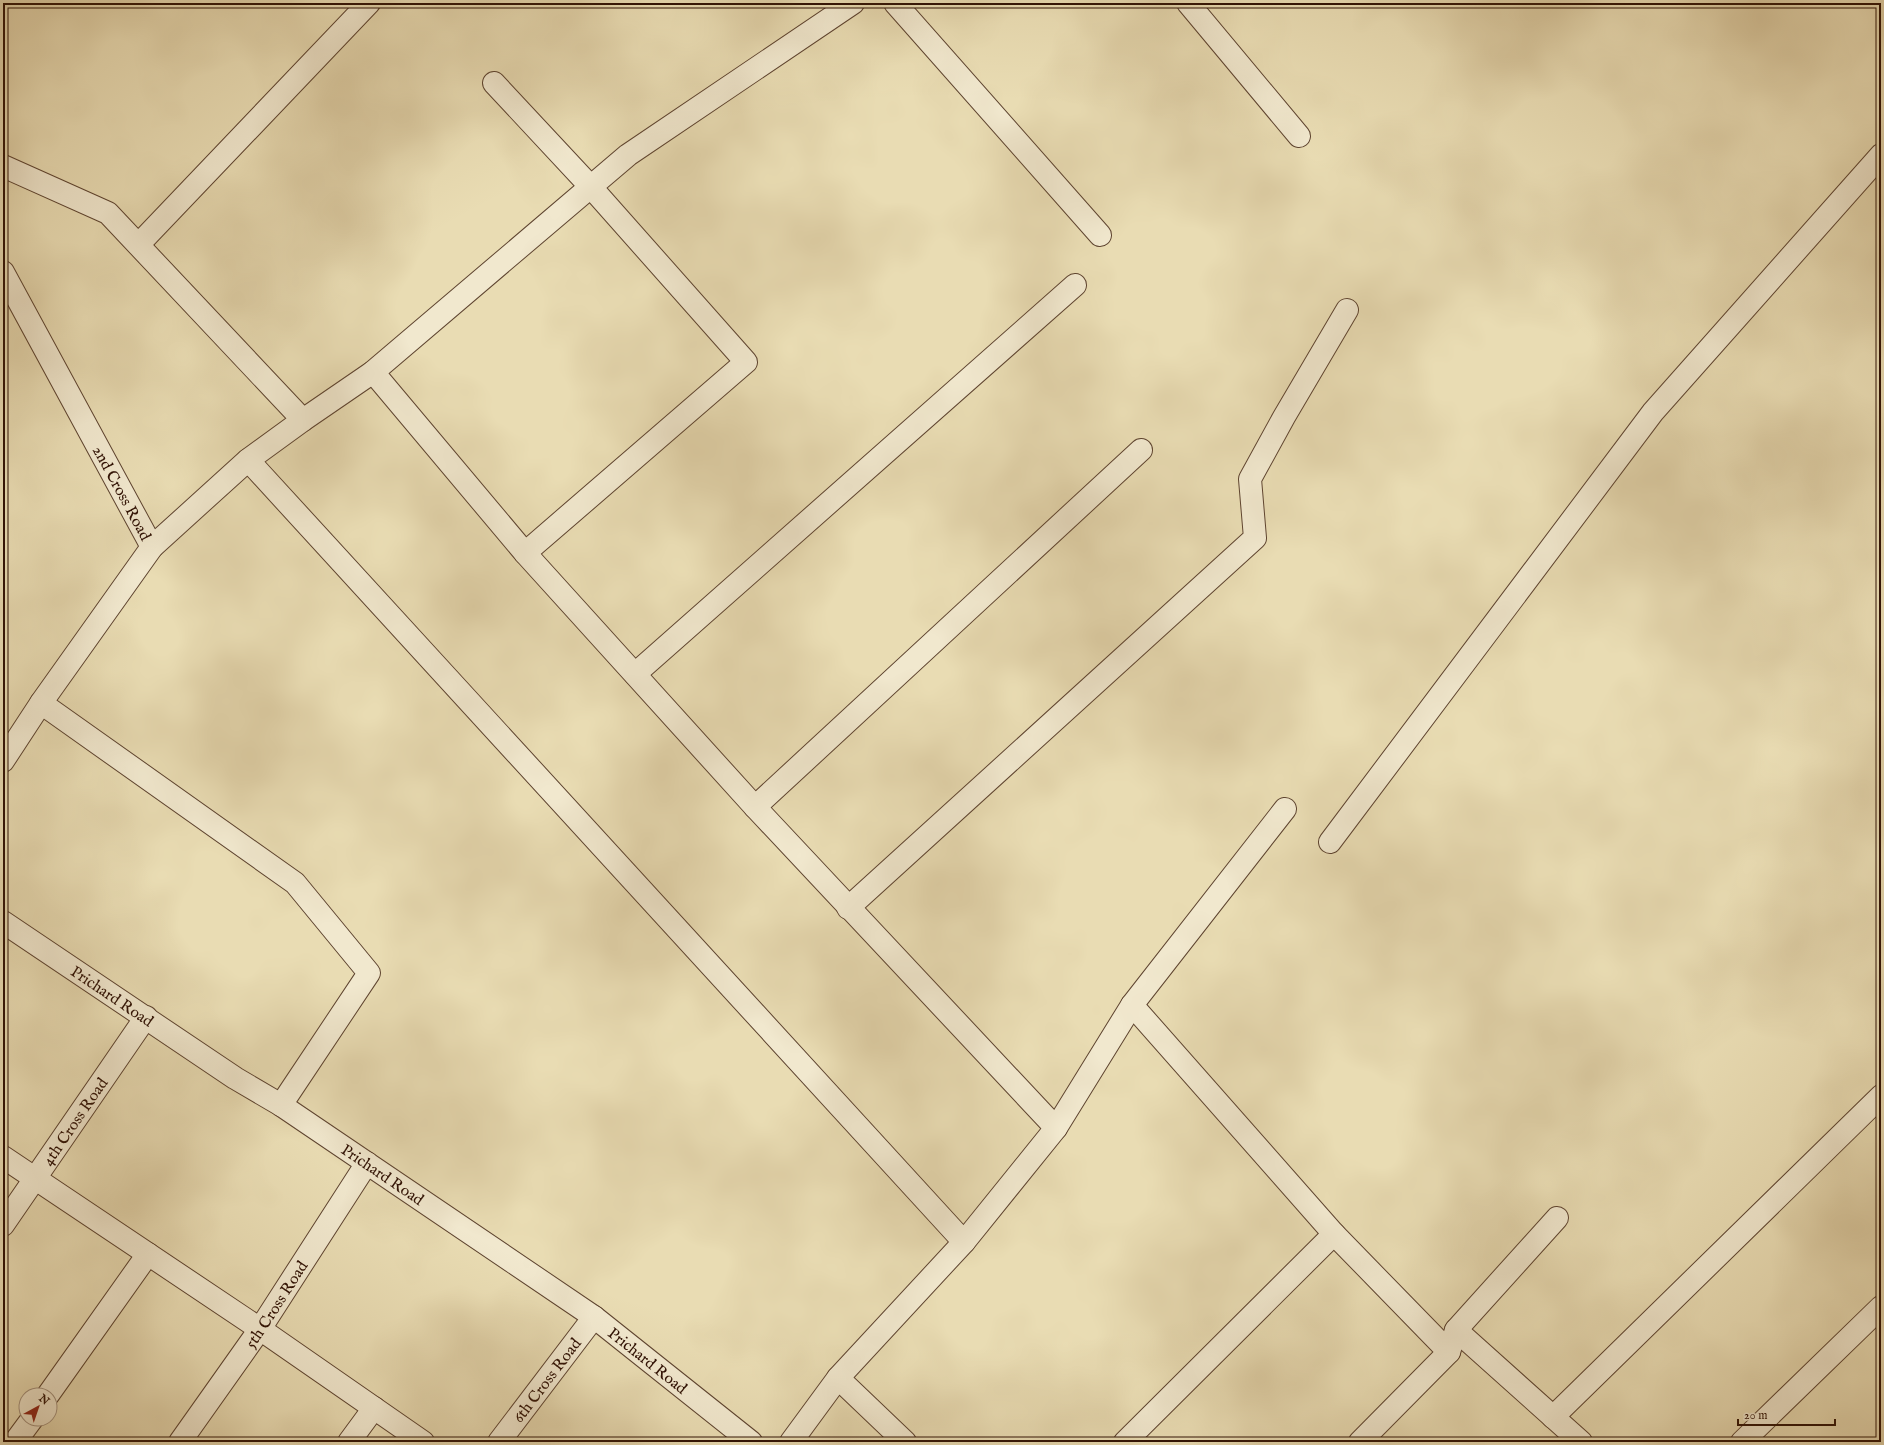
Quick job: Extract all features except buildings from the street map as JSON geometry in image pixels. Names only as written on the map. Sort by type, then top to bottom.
[{"type":"street","points":[[139,244],[369,3]]},
{"type":"street","points":[[152,547],[248,460],[373,372],[628,155],[852,3]]},
{"type":"street","points":[[895,3],[1100,235]]},
{"type":"street","points":[[1188,3],[1299,136]]},
{"type":"street","points":[[494,83],[590,186],[746,362],[525,553]]},
{"type":"street","points":[[1330,842],[1653,412],[1881,156]]},
{"type":"street","points":[[3,166],[108,213],[139,244],[303,420]]},
{"type":"street","name":"2nd Cross Road","points":[[3,272],[152,547],[41,703],[3,761]]},
{"type":"street","points":[[635,674],[1075,284]]},
{"type":"street","points":[[848,908],[1256,538],[1250,479],[1284,417],[1347,310]]},
{"type":"street","points":[[373,372],[525,553],[848,908],[1056,1128]]},
{"type":"street","points":[[755,807],[1141,450]]},
{"type":"street","points":[[248,460],[964,1242]]},
{"type":"street","points":[[41,703],[295,883],[369,973],[281,1105]]},
{"type":"street","points":[[792,1442],[838,1378],[964,1242],[1056,1128],[1132,1005],[1285,809]]},
{"type":"street","name":"Prichard Road","points":[[3,922],[235,1078],[281,1105],[594,1317],[751,1442]]},
{"type":"street","points":[[1132,1005],[1334,1234],[1449,1352]]},
{"type":"street","name":"4th Cross Road","points":[[3,1225],[146,1017]]},
{"type":"street","points":[[1553,1417],[1881,1096]]},
{"type":"street","points":[[3,1157],[260,1329],[423,1442]]},
{"type":"street","name":"5th Cross Road","points":[[180,1442],[260,1329],[367,1163]]},
{"type":"street","points":[[1360,1442],[1449,1352],[1456,1330],[1557,1218]]},
{"type":"street","points":[[1125,1442],[1334,1234]]},
{"type":"street","points":[[54,1387],[148,1254]]},
{"type":"street","points":[[1742,1442],[1881,1307]]},
{"type":"street","name":"6th Cross Road","points":[[499,1442],[594,1317]]},
{"type":"street","points":[[1456,1330],[1581,1442]]},
{"type":"street","points":[[838,1378],[905,1442]]},
{"type":"street","points":[[349,1442],[374,1408]]},
{"type":"street","points":[[15,1442],[26,1427]]}]
